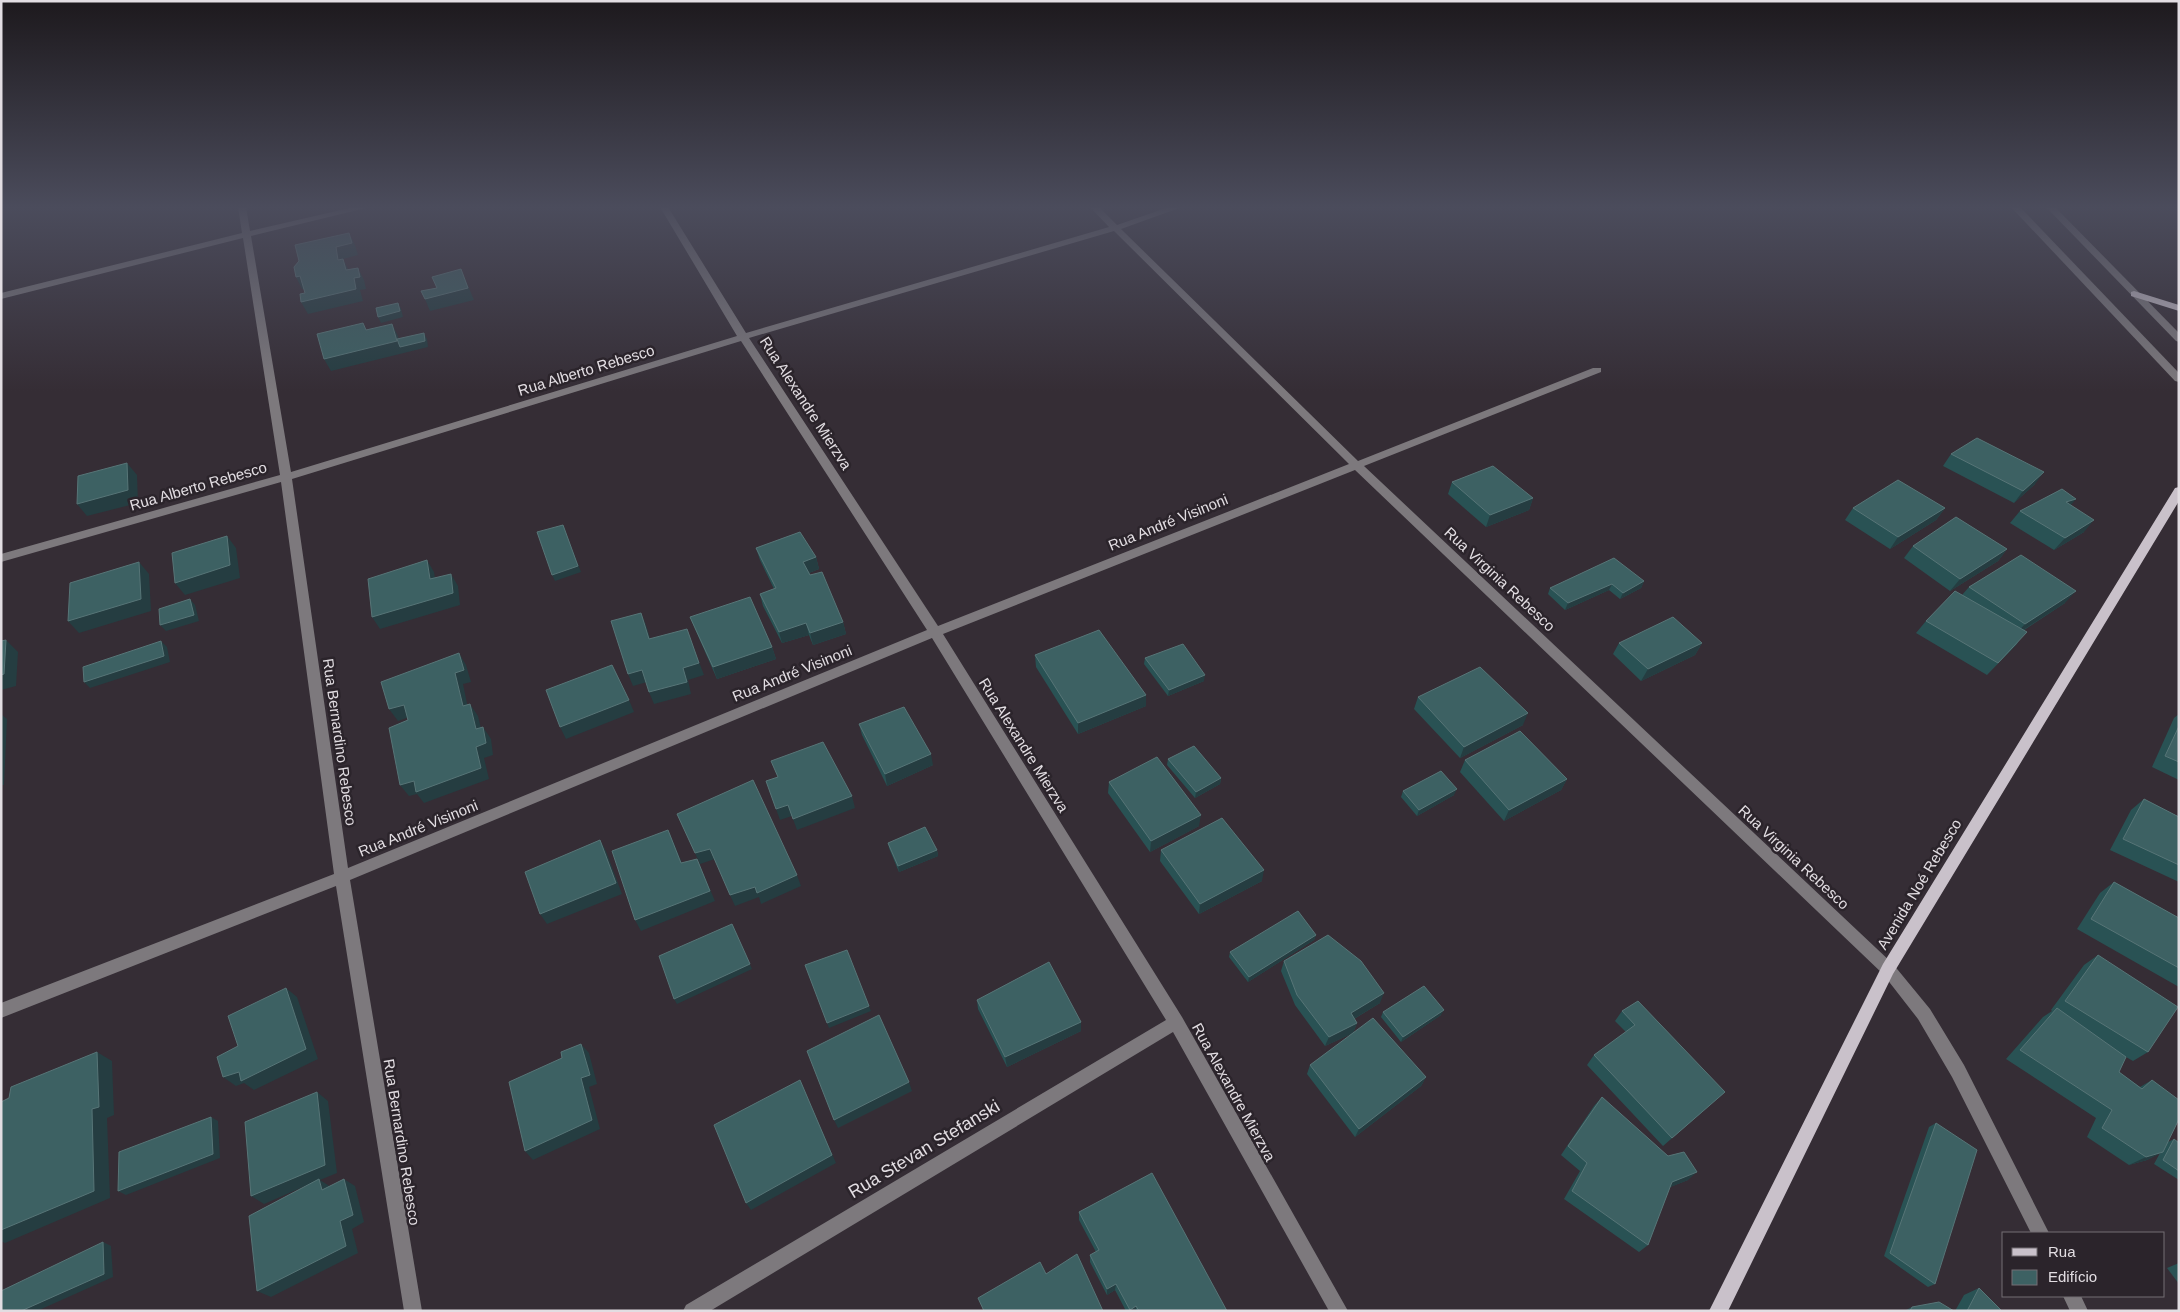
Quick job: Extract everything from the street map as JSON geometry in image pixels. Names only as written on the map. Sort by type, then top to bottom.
[{"type":"main road","points":[[2134,294],[2179,308]]},
{"type":"main road","name":"Avenida Noé Rebesco","points":[[1718,1311],[1888,969],[2179,491]]},
{"type":"street","points":[[1,296],[111,268]]},
{"type":"street","name":"Rua Bernardino Rebesco","points":[[252,268],[286,477],[342,877],[413,1311]]},
{"type":"street","name":"Rua Alexandre Mierzva","points":[[701,268],[743,337],[935,632],[1176,1022],[1339,1311]]},
{"type":"street","name":"Rua Alberto Rebesco","points":[[1,558],[286,477],[743,337],[978,268]]},
{"type":"street","name":"Rua Virginia Rebesco","points":[[1157,268],[1356,466],[1888,969],[1924,1014],[1958,1071],[2039,1232]]},
{"type":"street","points":[[2073,268],[2179,379]]},
{"type":"street","points":[[2109,268],[2179,339]]},
{"type":"street","name":"Rua André Visinoni","points":[[1,1011],[342,877],[935,632],[1597,370]]},
{"type":"street","name":"Rua Stevan Stefanski","points":[[692,1311],[1176,1022]]},
{"type":"street","points":[[2072,1297],[2079,1311]]},
{"type":"building","points":[[294,268],[346,268],[346,270],[358,268],[360,277],[354,278],[356,289],[301,302],[300,294],[305,293],[300,276],[296,277]]},
{"type":"building","points":[[461,269],[468,288],[425,299],[421,291],[437,288],[432,277]]},
{"type":"building","points":[[398,303],[400,311],[378,317],[376,308]]},
{"type":"building","points":[[363,323],[366,330],[392,324],[397,341],[324,359],[317,334]]},
{"type":"building","points":[[424,333],[425,341],[400,347],[397,339]]},
{"type":"building","points":[[1977,438],[2044,472],[2023,491],[1951,454]]},
{"type":"building","points":[[127,463],[128,490],[77,504],[78,476]]},
{"type":"building","points":[[1493,466],[1533,498],[1490,515],[1452,482]]},
{"type":"building","points":[[1898,480],[1945,508],[1898,537],[1853,508]]},
{"type":"building","points":[[2062,489],[2076,499],[2066,502],[2094,520],[2065,538],[2020,511]]},
{"type":"building","points":[[1956,517],[2007,549],[1960,579],[1913,546]]},
{"type":"building","points":[[563,525],[578,566],[552,575],[537,532]]},
{"type":"building","points":[[800,532],[816,557],[803,562],[810,575],[822,572],[843,622],[810,633],[806,623],[779,632],[760,594],[776,588],[756,548]]},
{"type":"building","points":[[227,536],[230,565],[175,583],[172,553]]},
{"type":"building","points":[[2021,555],[2076,591],[2025,624],[1969,587]]},
{"type":"building","points":[[1614,558],[1644,581],[1623,593],[1612,584],[1568,603],[1550,588]]},
{"type":"building","points":[[427,560],[430,579],[451,574],[453,593],[372,617],[368,579]]},
{"type":"building","points":[[139,562],[141,599],[68,621],[70,583]]},
{"type":"building","points":[[1955,591],[2027,632],[1998,663],[1926,621]]},
{"type":"building","points":[[750,597],[772,647],[713,667],[690,617]]},
{"type":"building","points":[[190,599],[194,615],[160,625],[159,609]]},
{"type":"building","points":[[641,613],[649,639],[687,629],[699,663],[683,668],[687,682],[649,692],[642,670],[628,674],[611,621]]},
{"type":"building","points":[[1673,617],[1702,643],[1648,669],[1619,643]]},
{"type":"building","points":[[1099,630],[1146,695],[1078,723],[1035,655]]},
{"type":"building","points":[[6,640],[4,674],[1,675],[1,641]]},
{"type":"building","points":[[161,641],[164,656],[84,682],[83,667]]},
{"type":"building","points":[[1183,644],[1205,675],[1169,690],[1145,658]]},
{"type":"building","points":[[459,653],[464,670],[455,673],[463,706],[470,704],[476,729],[483,727],[486,743],[476,747],[481,768],[416,792],[414,781],[400,785],[389,728],[408,720],[404,705],[389,709],[381,682]]},
{"type":"building","points":[[612,665],[629,700],[560,727],[546,690]]},
{"type":"building","points":[[1480,667],[1528,713],[1464,747],[1418,697]]},
{"type":"building","points":[[904,707],[931,754],[885,774],[859,724]]},
{"type":"building","points":[[2179,726],[2179,762],[2165,756]]},
{"type":"building","points":[[1520,731],[1567,779],[1509,810],[1465,760]]},
{"type":"building","points":[[823,742],[852,796],[793,819],[788,805],[776,809],[766,781],[778,777],[771,761]]},
{"type":"building","points":[[1194,746],[1221,778],[1196,792],[1168,759]]},
{"type":"building","points":[[1157,757],[1201,815],[1151,841],[1109,782]]},
{"type":"building","points":[[1441,771],[1457,789],[1419,810],[1403,791]]},
{"type":"building","points":[[753,780],[797,875],[757,893],[755,887],[730,895],[710,849],[695,853],[677,814]]},
{"type":"building","points":[[2144,799],[2179,817],[2179,865],[2123,839]]},
{"type":"building","points":[[1222,818],[1264,870],[1200,904],[1161,850]]},
{"type":"building","points":[[925,827],[937,850],[898,866],[888,843]]},
{"type":"building","points":[[668,830],[681,863],[697,859],[710,891],[635,920],[612,851]]},
{"type":"building","points":[[600,840],[616,883],[540,914],[525,872]]},
{"type":"building","points":[[2114,882],[2179,918],[2179,968],[2091,919]]},
{"type":"building","points":[[1298,911],[1316,935],[1249,977],[1230,952]]},
{"type":"building","points":[[732,924],[750,964],[674,999],[659,956]]},
{"type":"building","points":[[1328,935],[1361,961],[1384,993],[1351,1013],[1357,1023],[1329,1037],[1297,995],[1284,961]]},
{"type":"building","points":[[847,950],[869,1006],[827,1023],[805,965]]},
{"type":"building","points":[[2098,955],[2178,1007],[2148,1052],[2065,1001]]},
{"type":"building","points":[[1049,962],[1081,1022],[1005,1057],[977,1000]]},
{"type":"building","points":[[1424,986],[1444,1010],[1403,1037],[1383,1012]]},
{"type":"building","points":[[286,988],[306,1049],[241,1081],[239,1072],[223,1077],[217,1057],[238,1046],[228,1016]]},
{"type":"building","points":[[1638,1001],[1725,1092],[1672,1138],[1594,1055],[1635,1025],[1622,1011]]},
{"type":"building","points":[[2057,1008],[2126,1057],[2119,1072],[2142,1089],[2152,1080],[2179,1100],[2179,1119],[2163,1152],[2146,1157],[2102,1128],[2112,1110],[2020,1050]]},
{"type":"building","points":[[879,1015],[909,1082],[834,1120],[807,1051]]},
{"type":"building","points":[[1373,1018],[1426,1077],[1359,1129],[1310,1065]]},
{"type":"building","points":[[581,1044],[590,1075],[581,1078],[592,1120],[525,1151],[509,1082],[562,1058],[561,1052]]},
{"type":"building","points":[[97,1052],[99,1107],[92,1109],[94,1191],[1,1230],[1,1102],[9,1098],[11,1087]]},
{"type":"building","points":[[800,1080],[832,1155],[746,1203],[714,1125]]},
{"type":"building","points":[[317,1092],[325,1165],[251,1196],[245,1122]]},
{"type":"building","points":[[1602,1097],[1668,1156],[1684,1152],[1697,1172],[1672,1182],[1648,1245],[1572,1191],[1587,1163],[1568,1146]]},
{"type":"building","points":[[211,1117],[213,1154],[118,1191],[119,1152]]},
{"type":"building","points":[[1936,1123],[1977,1150],[1935,1284],[1890,1253]]},
{"type":"building","points":[[2174,1139],[2179,1143],[2179,1171],[2163,1160]]},
{"type":"building","points":[[1152,1173],[1227,1311],[1139,1311],[1136,1306],[1130,1310],[1116,1284],[1107,1289],[1090,1255],[1099,1250],[1079,1212]]},
{"type":"building","points":[[319,1179],[322,1190],[344,1179],[353,1215],[340,1221],[346,1246],[257,1291],[249,1216]]},
{"type":"building","points":[[103,1242],[104,1274],[21,1311],[1,1311],[1,1291]]},
{"type":"building","points":[[1077,1254],[1103,1311],[984,1311],[978,1298],[1040,1262],[1046,1274]]},
{"type":"building","points":[[1979,1288],[2002,1311],[1967,1311]]},
{"type":"building","points":[[1939,1302],[1954,1311],[1910,1311],[1912,1307]]}]
